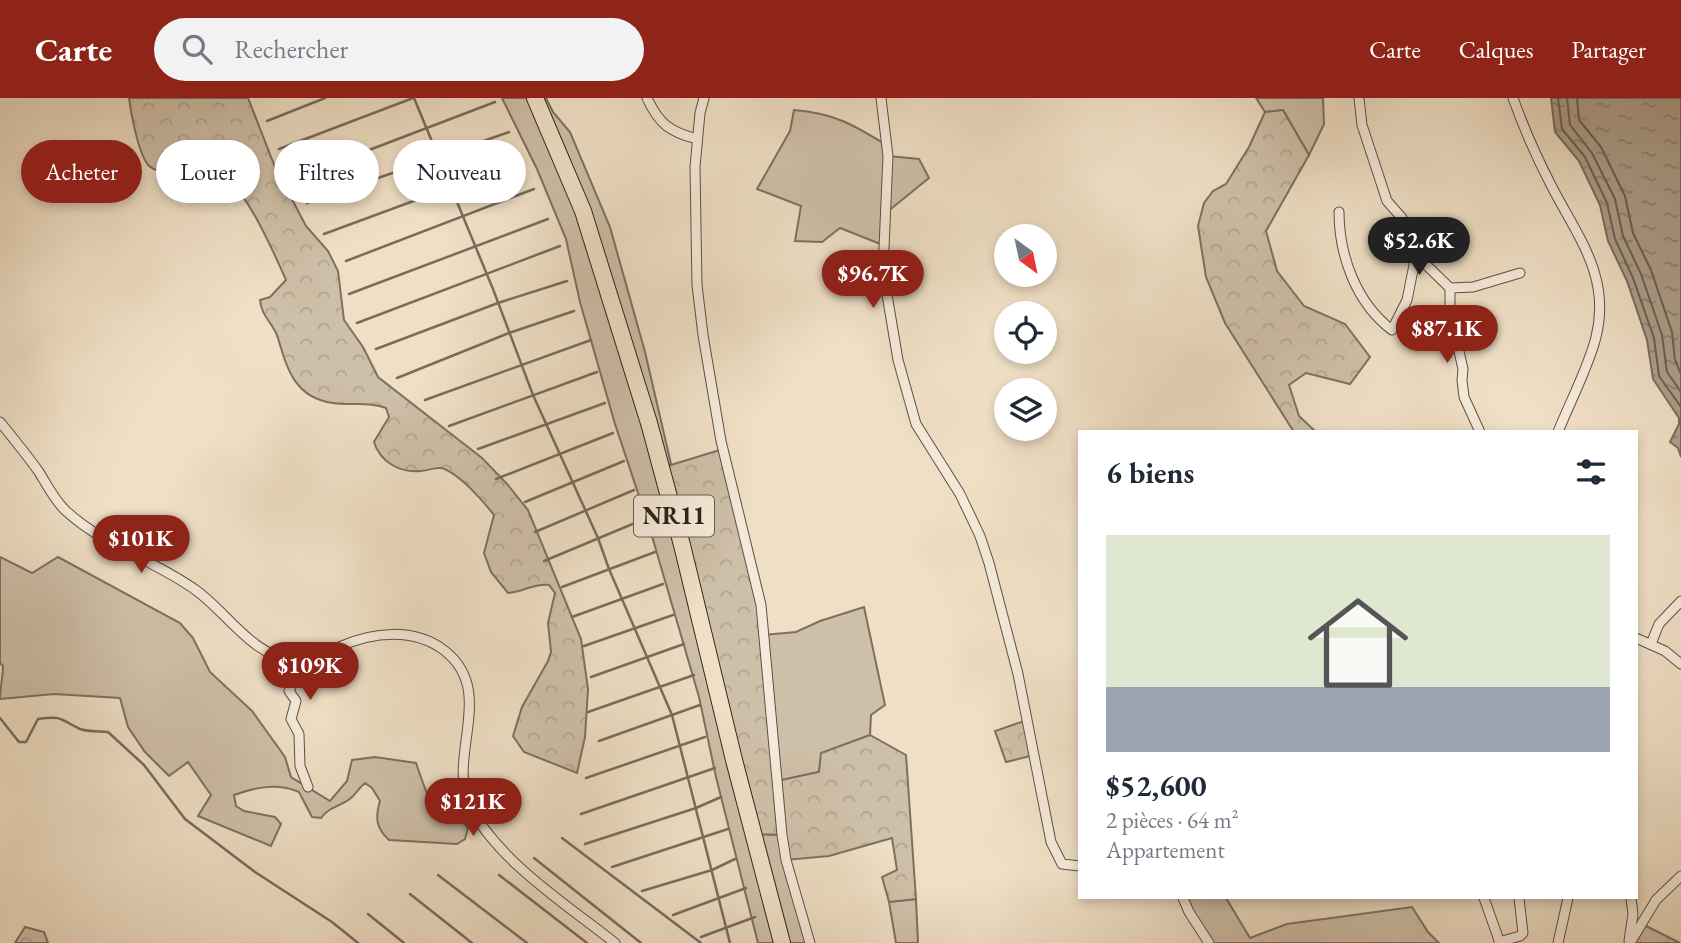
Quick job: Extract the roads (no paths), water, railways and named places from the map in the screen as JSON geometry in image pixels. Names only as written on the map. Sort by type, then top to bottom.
[{"type":"highway","name":"NR11","points":[[535,98],[583,211],[649,423],[782,943]]},
{"type":"street","points":[[647,98],[656,116],[671,131],[697,139]]},
{"type":"street","points":[[705,98],[697,139],[694,216],[697,285],[703,335],[721,441],[761,604],[782,835],[786,860],[810,943]]},
{"type":"street","points":[[881,98],[888,156],[883,271],[898,360],[916,424],[960,494],[980,536],[1018,674],[1051,842],[1062,864],[1078,866]]},
{"type":"street","points":[[1359,98],[1362,125],[1387,201],[1402,218],[1419,258],[1450,288],[1450,312],[1463,369],[1461,380],[1464,397],[1479,430]]},
{"type":"street","points":[[1514,98],[1524,129],[1592,261],[1599,293],[1596,339],[1559,430]]},
{"type":"street","points":[[1339,212],[1342,250],[1363,300],[1392,330],[1407,300],[1414,265],[1419,258]]},
{"type":"street","points":[[1450,288],[1473,287],[1520,273]]},
{"type":"street","points":[[0,422],[65,510],[104,538],[196,590],[236,628],[267,651],[298,662],[319,658],[362,639],[398,634],[423,638],[444,650],[462,669],[467,686],[470,718],[463,779],[469,803],[481,825],[512,861],[615,943]]},
{"type":"street","points":[[1651,643],[1659,624],[1681,601]]},
{"type":"street","points":[[1638,639],[1651,643],[1681,664]]},
{"type":"street","points":[[298,662],[289,689],[296,701],[291,719],[299,734],[300,766],[308,787]]},
{"type":"street","points":[[1629,943],[1656,900],[1681,876]]},
{"type":"street","points":[[1183,899],[1209,943]]},
{"type":"street","points":[[1484,899],[1500,943],[1523,933],[1519,899]]},
{"type":"street","points":[[1558,943],[1568,899]]},
{"type":"street","points":[[1629,943],[1633,914],[1631,899]]},
{"type":"water","points":[[1551,98],[1681,98],[1681,457],[1678,448],[1670,442],[1679,424],[1679,418],[1653,379],[1647,340],[1627,281],[1608,241],[1600,205],[1579,161],[1555,132]]},
{"type":"waterway","points":[[267,121],[325,98]]},
{"type":"waterway","points":[[303,140],[413,98]]},
{"type":"waterway","points":[[414,98],[493,289],[533,395],[598,538],[672,715],[730,943]]},
{"type":"waterway","points":[[379,146],[495,102]]},
{"type":"waterway","points":[[379,178],[509,132]]},
{"type":"waterway","points":[[346,261],[534,189]]},
{"type":"waterway","points":[[324,234],[408,203]]},
{"type":"waterway","points":[[349,294],[548,219]]},
{"type":"waterway","points":[[357,323],[560,246]]},
{"type":"waterway","points":[[376,349],[498,303],[567,281]]},
{"type":"waterway","points":[[397,378],[509,333],[574,311]]},
{"type":"waterway","points":[[425,400],[591,340]]},
{"type":"waterway","points":[[449,426],[597,372]]},
{"type":"waterway","points":[[478,449],[605,403]]},
{"type":"waterway","points":[[496,479],[613,433]]},
{"type":"waterway","points":[[525,502],[624,461]]},
{"type":"waterway","points":[[535,532],[634,490]]},
{"type":"waterway","points":[[544,561],[647,518]]},
{"type":"waterway","points":[[562,587],[655,552]]},
{"type":"waterway","points":[[572,617],[663,584]]},
{"type":"waterway","points":[[584,646],[673,615]]},
{"type":"waterway","points":[[591,677],[684,644]]},
{"type":"waterway","points":[[588,712],[694,675]]},
{"type":"waterway","points":[[599,741],[700,705]]},
{"type":"waterway","points":[[0,718],[19,742],[26,742],[38,719],[46,718],[61,719],[83,730],[108,732],[144,765],[185,819],[255,872],[332,922],[358,943]]},
{"type":"waterway","points":[[586,778],[705,737]]},
{"type":"waterway","points":[[581,814],[715,768]]},
{"type":"waterway","points":[[585,844],[696,808],[721,797]]},
{"type":"waterway","points":[[612,867],[728,829]]},
{"type":"waterway","points":[[562,838],[701,943]]},
{"type":"waterway","points":[[534,858],[641,943]]},
{"type":"waterway","points":[[642,891],[712,870],[735,859]]},
{"type":"waterway","points":[[438,875],[527,943]]},
{"type":"waterway","points":[[499,875],[587,943]]},
{"type":"waterway","points":[[673,915],[746,888]]},
{"type":"waterway","points":[[410,894],[472,943]]},
{"type":"waterway","points":[[368,914],[404,943]]},
{"type":"waterway","points":[[701,937],[755,917]]}]
